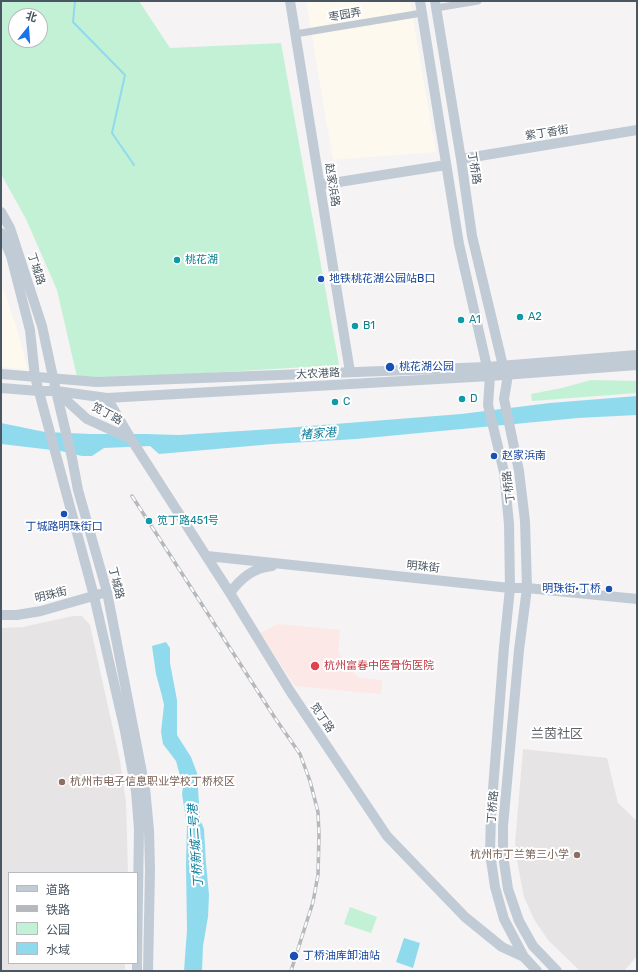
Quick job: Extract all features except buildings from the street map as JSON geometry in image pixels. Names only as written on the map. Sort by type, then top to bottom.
[{"type":"main road","name":"赵家浜路","points":[[290,1],[350,372]]},
{"type":"main road","name":"丁桥路","points":[[420,1],[459,244],[489,372],[488,405],[504,472],[509,524],[510,588],[500,698],[490,853],[495,887],[504,919],[524,957]]},
{"type":"main road","name":"丁桥路","points":[[435,4],[461,159],[472,236],[505,371],[504,399],[519,471],[525,521],[527,588],[519,650],[503,826],[502,855],[508,890],[519,921],[533,946],[554,968]]},
{"type":"main road","name":"紫丁香街","points":[[461,159],[637,130]]},
{"type":"main road","points":[[320,185],[446,165]]},
{"type":"main road","name":"丁城路","points":[[1,212],[10,228],[42,326],[78,490],[107,592],[145,788],[149,830],[150,870],[148,971]]},
{"type":"main road","name":"丁城路","points":[[1,232],[11,256],[30,330],[35,377],[94,596],[125,731],[136,791],[139,829],[138,896]]},
{"type":"main road","name":"大农港路","points":[[505,371],[637,355]]},
{"type":"main road","name":"大农港路","points":[[1,388],[107,398],[505,371],[637,365]]},
{"type":"main road","name":"大农港路","points":[[1,374],[97,382],[350,372],[489,372]]},
{"type":"main road","name":"笕丁路","points":[[56,392],[87,419],[131,439]]},
{"type":"main road","name":"笕丁路","points":[[107,398],[142,457],[207,556],[290,691],[387,836],[465,917],[502,948],[524,957],[537,971]]},
{"type":"main road","name":"明珠街","points":[[207,556],[510,588],[527,588],[637,599]]},
{"type":"main road","points":[[230,593],[239,581],[252,571],[268,566],[288,564]]},
{"type":"main road","name":"明珠街","points":[[1,615],[17,615],[41,611],[107,592]]},
{"type":"street","points":[[435,4],[478,1]]},
{"type":"street","name":"枣园弄","points":[[295,34],[422,13]]},
{"type":"shaded area","points":[[306,1],[410,1],[436,152],[333,160]]},
{"type":"shaded area","points":[[1,282],[16,326],[28,370],[1,367]]},
{"type":"shaded area","name":"杭州市电子信息职业学校丁桥校区","points":[[73,616],[82,616],[90,625],[120,761],[126,803],[128,872],[8,872],[8,964],[125,964],[125,971],[1,971],[1,628],[23,627]]},
{"type":"shaded area","name":"杭州富春中医骨伤医院","points":[[278,624],[340,630],[338,653],[358,678],[382,680],[381,694],[295,686],[260,633]]},
{"type":"shaded area","name":"杭州市丁兰第三小学","points":[[523,749],[607,758],[618,803],[637,821],[637,956],[624,971],[580,971],[548,940],[535,921],[524,897],[515,844]]},
{"type":"green space","points":[[1,1],[139,1],[170,48],[281,43],[339,365],[78,381],[57,290],[26,219],[1,174]]},
{"type":"green space","points":[[591,380],[637,381],[637,393],[532,401],[531,394],[562,388]]},
{"type":"green space","points":[[350,907],[377,917],[371,933],[344,924]]},
{"type":"water","name":"褚家港","points":[[637,396],[637,415],[578,418],[356,439],[273,444],[159,454],[150,446],[104,448],[92,456],[82,456],[61,451],[1,444],[1,423],[45,432],[179,435],[461,414],[550,403]]},
{"type":"water","name":"丁桥新城二号港","points":[[166,642],[170,648],[170,663],[177,700],[177,735],[191,757],[197,773],[200,819],[204,829],[209,895],[208,917],[203,946],[202,971],[184,971],[187,930],[187,825],[182,794],[183,787],[176,761],[163,744],[161,732],[164,705],[156,674],[152,646]]},
{"type":"water","points":[[404,938],[420,943],[413,968],[396,962]]},
{"type":"waterway","points":[[75,1],[73,22],[125,75],[112,133],[134,165]]},
{"type":"railway","points":[[132,496],[275,718],[300,754],[310,781],[318,812],[318,875],[313,902],[291,971]]},
{"type":"place","name":"桃花湖","points":[[177,260]]},
{"type":"place","name":"地铁桃花湖公园站B口","points":[[321,279]]},
{"type":"place","name":"A2","points":[[520,317]]},
{"type":"place","name":"A1","points":[[461,320]]},
{"type":"place","name":"B1","points":[[355,326]]},
{"type":"place","name":"桃花湖公园","points":[[390,367]]},
{"type":"place","name":"D","points":[[462,399]]},
{"type":"place","name":"C","points":[[335,402]]},
{"type":"place","name":"赵家浜南","points":[[494,456]]},
{"type":"place","name":"丁城路明珠街口","points":[[64,514]]},
{"type":"place","name":"笕丁路451号","points":[[149,521]]},
{"type":"place","name":"明珠街·丁桥","points":[[609,589]]},
{"type":"place","name":"杭州富春中医骨伤医院","points":[[315,666]]},
{"type":"place","name":"杭州市电子信息职业学校丁桥校区","points":[[62,782]]},
{"type":"place","name":"杭州市丁兰第三小学","points":[[577,855]]},
{"type":"place","name":"丁桥油库卸油站","points":[[294,956]]},
{"type":"district","name":"兰茵社区","points":[[557,734]]}]
